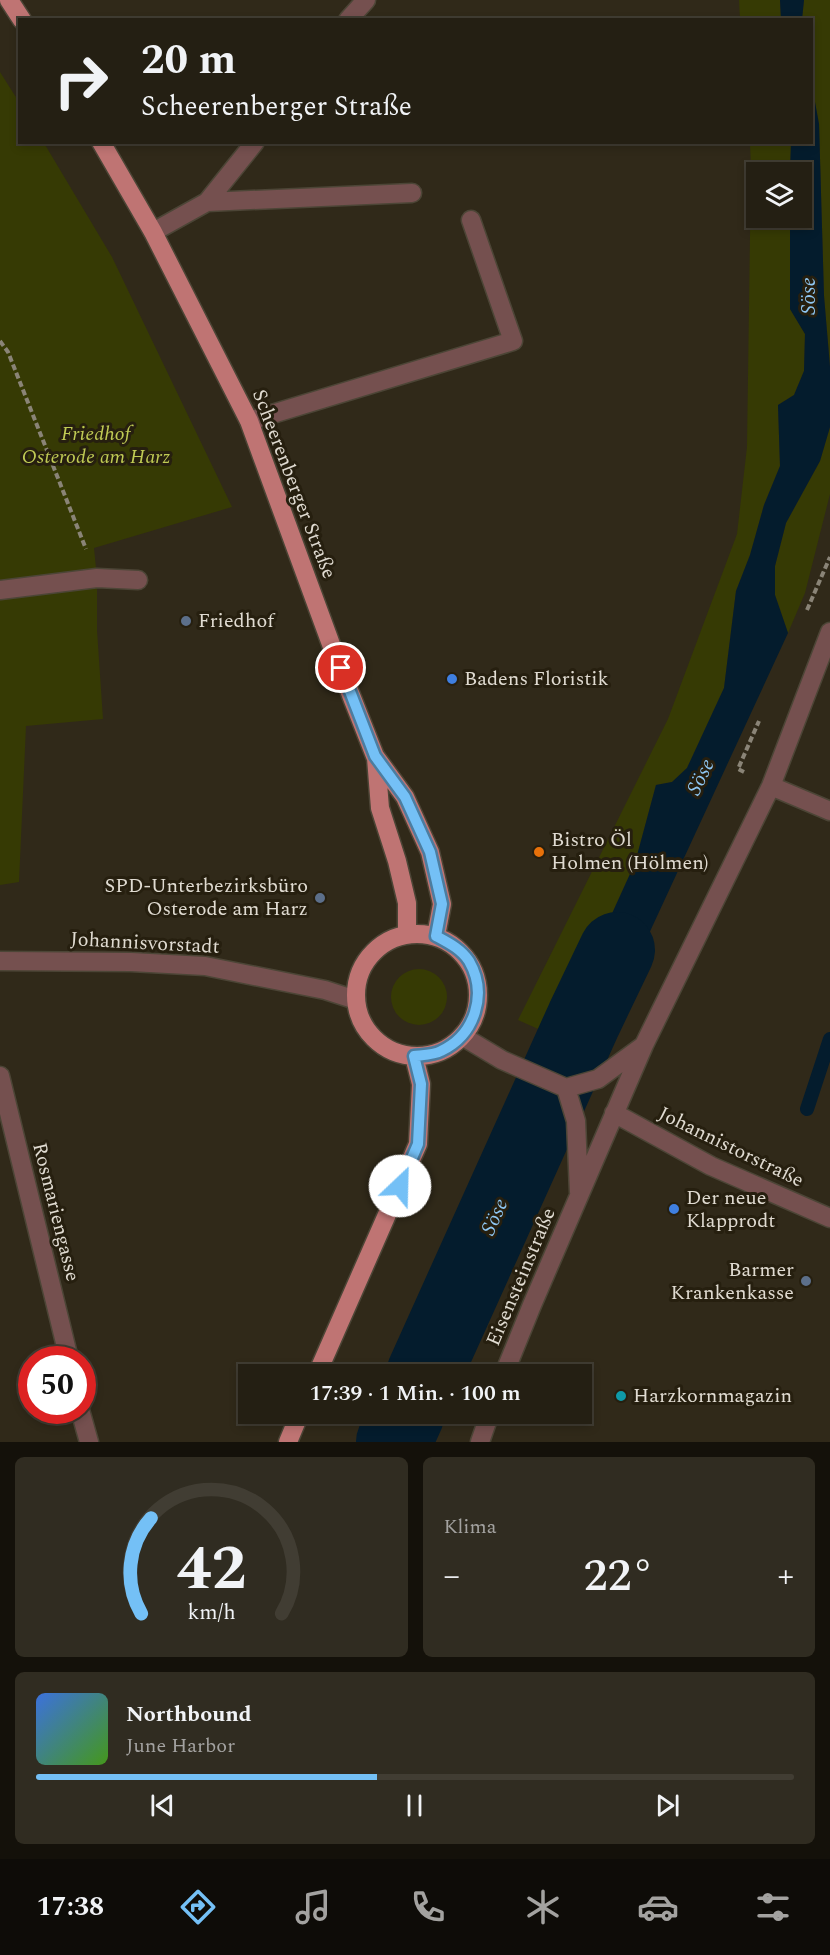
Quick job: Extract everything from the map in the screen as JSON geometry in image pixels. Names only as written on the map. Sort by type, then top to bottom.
[{"type":"main road","points":[[9,0],[21,18]]},
{"type":"main road","name":"Scheerenberger Straße","points":[[102,144],[153,232],[249,421],[375,756],[405,797],[430,852],[442,904],[436,936]]},
{"type":"main road","name":"Scheerenberger Straße","points":[[375,756],[380,808],[398,861],[406,903],[407,934]]},
{"type":"main road","points":[[407,934],[436,936],[454,946],[468,961],[476,979],[479,1000],[473,1020],[462,1036],[440,1052],[414,1056],[397,1053],[375,1039],[359,1017],[356,1000],[358,977],[369,957],[386,942],[407,934]]},
{"type":"main road","points":[[322,1364],[418,1144],[421,1084],[414,1056]]},
{"type":"main road","points":[[288,1442],[295,1424]]},
{"type":"street","points":[[350,18],[366,0]]},
{"type":"street","points":[[153,232],[207,202],[253,144]]},
{"type":"street","points":[[207,202],[412,193]]},
{"type":"street","points":[[249,421],[513,341],[471,220]]},
{"type":"street","points":[[0,590],[97,578],[138,580]]},
{"type":"street","name":"Eisensteinstraße","points":[[508,1364],[644,1045],[771,786],[830,632]]},
{"type":"street","points":[[771,786],[830,811]]},
{"type":"street","name":"Johannisvorstadt","points":[[0,961],[131,962],[205,966],[325,990],[356,1000]]},
{"type":"street","points":[[462,1036],[502,1060],[566,1088],[598,1079],[644,1045]]},
{"type":"street","name":"Rosmariengasse","points":[[0,1076],[66,1346]]},
{"type":"street","name":"Eisensteinstraße","points":[[566,1088],[576,1121],[579,1197]]},
{"type":"street","name":"Johannistorstraße","points":[[614,1113],[711,1166],[830,1218]]},
{"type":"street","points":[[84,1424],[89,1442]]},
{"type":"street","points":[[480,1442],[486,1424]]},
{"type":"path","points":[[0,341],[8,352],[97,578]]},
{"type":"green space","points":[[739,0],[780,0],[781,18],[740,18]]},
{"type":"green space","points":[[804,0],[830,0],[830,367],[824,296],[819,124],[813,91],[813,18],[802,18]]},
{"type":"green space","name":"Friedhof Osterode am Harz","points":[[0,72],[18,100],[18,144],[45,144],[112,257],[232,507],[94,548],[103,719],[26,726],[19,882],[0,885]]},
{"type":"green space","points":[[750,144],[791,144],[790,162],[751,162]]},
{"type":"green space","points":[[750,228],[790,228],[790,309],[805,334],[804,371],[794,395],[778,405],[780,466],[764,505],[750,555],[736,591],[724,688],[687,768],[672,782],[656,785],[635,863],[554,1036],[518,1020],[668,719],[737,534],[747,447]]},
{"type":"green space","points":[[830,427],[830,494],[805,593],[788,633],[775,595],[775,566],[786,523],[820,461]]},
{"type":"green space","points":[[414,969],[424,969],[439,977],[445,986],[447,997],[445,1008],[439,1017],[424,1025],[414,1025],[403,1020],[396,1013],[391,1002],[391,992],[396,981],[403,974]]},
{"type":"water","points":[[780,0],[804,0],[802,18],[781,18]]},
{"type":"water","points":[[813,91],[819,124],[824,296],[830,367],[830,427],[820,461],[786,523],[775,566],[775,595],[788,633],[616,1005],[609,1004],[587,1046],[578,1047],[554,1036],[635,863],[656,785],[672,782],[687,768],[724,688],[736,591],[750,555],[764,505],[780,466],[778,405],[794,395],[804,371],[805,334],[790,309],[790,228],[812,228],[812,162],[790,162],[791,144],[813,144]]},
{"type":"waterway","name":"Söse","points":[[429,1364],[617,950]]},
{"type":"waterway","points":[[807,1109],[830,1039]]},
{"type":"waterway","name":"Söse","points":[[394,1442],[402,1424]]},
{"type":"place","name":"Friedhof","points":[[186,621]]},
{"type":"place","name":"Badens Floristik","points":[[452,679]]},
{"type":"place","name":"Bistro Öl Holmen (Hölmen)","points":[[539,852]]},
{"type":"place","name":"SPD-Unterbezirksbüro Osterode am Harz","points":[[320,898]]},
{"type":"place","name":"Der neue Klapprodt","points":[[674,1209]]},
{"type":"place","name":"Barmer Krankenkasse","points":[[806,1281]]},
{"type":"place","name":"Harzkornmagazin","points":[[621,1396]]},
{"type":"route","points":[[341,668],[375,756],[405,797],[430,852],[442,904],[436,936],[454,946],[468,961],[476,979],[479,1000],[473,1020],[462,1036],[440,1052],[414,1056],[421,1084],[418,1144],[400,1186]]}]
